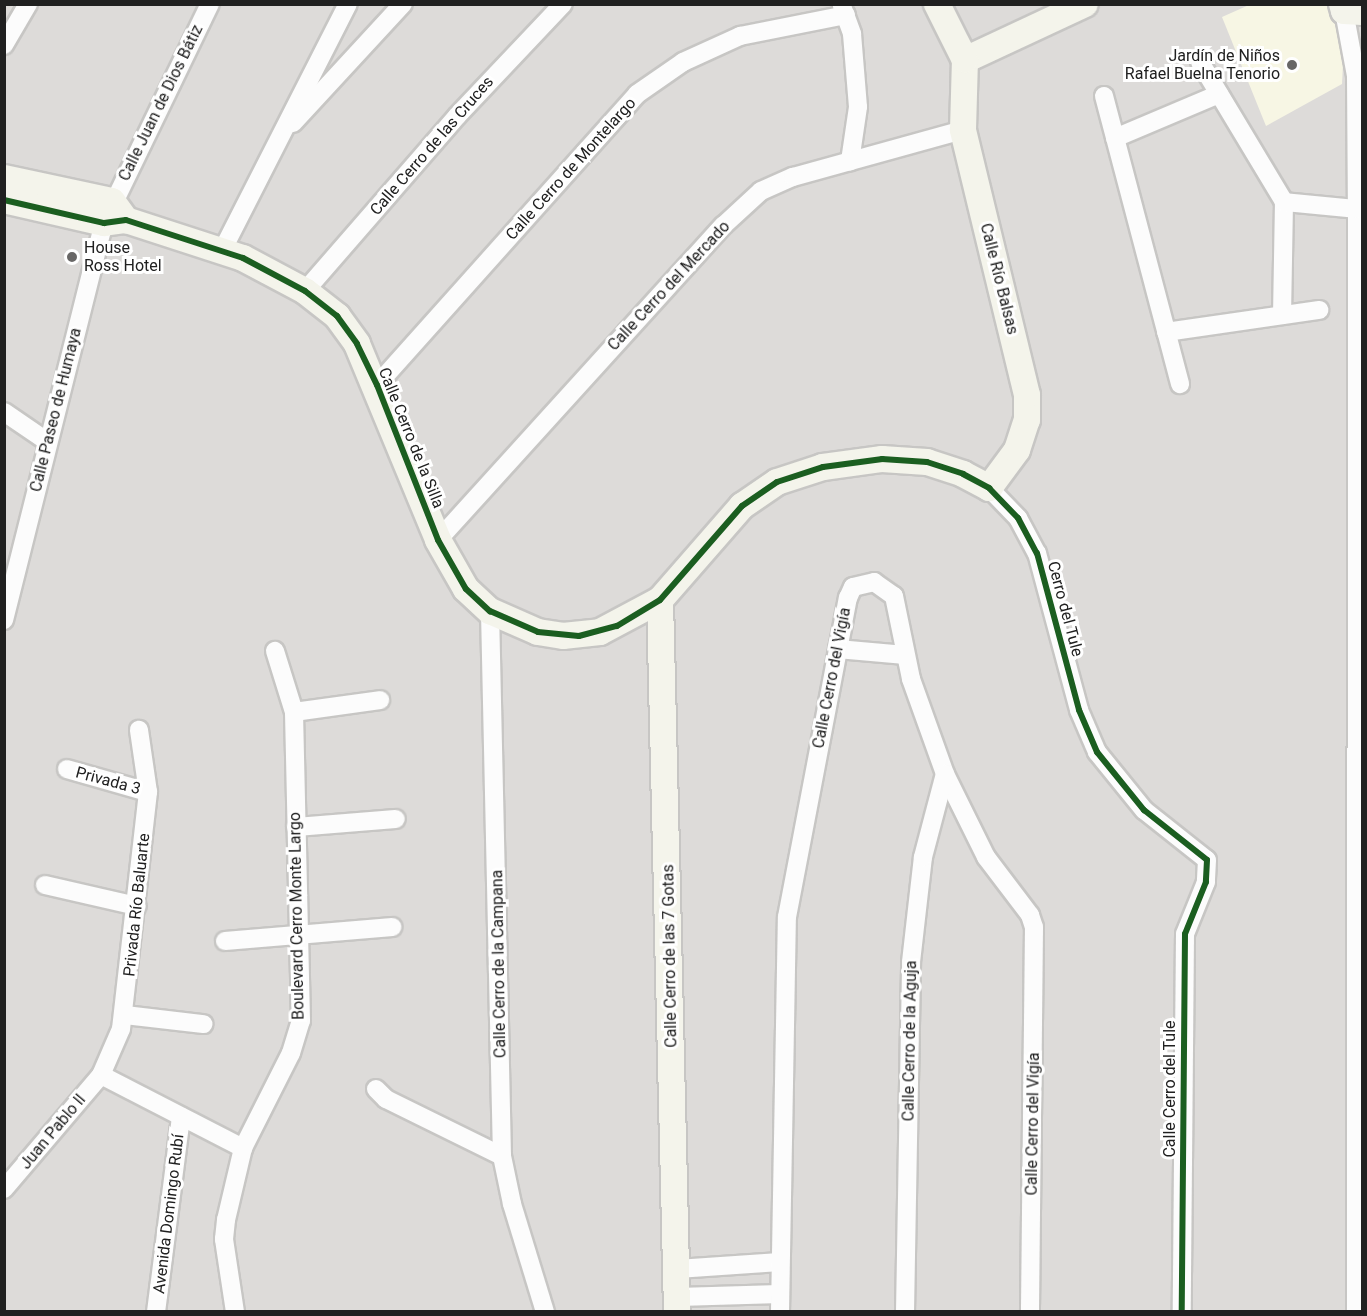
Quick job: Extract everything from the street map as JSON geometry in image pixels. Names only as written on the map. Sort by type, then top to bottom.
[{"type":"street","points":[[4,45],[28,4]]},
{"type":"street","name":"Calle Juan de Dios Bátiz","points":[[114,215],[210,4]]},
{"type":"street","points":[[222,251],[348,4]]},
{"type":"street","points":[[283,132],[403,4]]},
{"type":"street","name":"Calle Cerro de las Cruces","points":[[305,291],[472,100],[563,4]]},
{"type":"street","points":[[936,4],[965,60],[1085,4]]},
{"type":"street","points":[[1350,9],[1356,76],[1360,281],[1359,1147],[1356,1311]]},
{"type":"street","points":[[844,10],[852,34],[858,107],[850,161]]},
{"type":"street","name":"Calle Cerro de Montelargo","points":[[376,385],[638,94],[683,62],[740,36],[844,10]]},
{"type":"street","name":"Calle Río Balsas","points":[[965,60],[963,130],[1027,395],[1027,420],[1017,450],[989,488]]},
{"type":"street","points":[[1200,63],[1284,202],[1282,315]]},
{"type":"street","points":[[1115,138],[1219,94]]},
{"type":"street","points":[[1104,96],[1180,384]]},
{"type":"street","name":"Calle Cerro del Mercado","points":[[438,540],[724,225],[761,191],[793,177],[963,130]]},
{"type":"street","points":[[4,178],[114,215]]},
{"type":"street","points":[[4,200],[114,215]]},
{"type":"street","points":[[1284,202],[1357,209]]},
{"type":"street","name":"Calle Cerro de la Silla","points":[[114,215],[243,258],[305,291],[337,316],[357,344],[376,385],[438,540],[466,589],[490,611],[538,632],[579,636],[617,626],[660,600]]},
{"type":"street","name":"Calle Paseo de Humaya","points":[[4,620],[48,442],[114,215]]},
{"type":"street","points":[[1166,332],[1318,310]]},
{"type":"street","points":[[4,412],[48,442]]},
{"type":"street","name":"Cerro del Tule","points":[[660,600],[742,506],[777,482],[823,467],[882,459],[927,462],[963,474],[989,488],[1018,518],[1037,553],[1076,699],[1097,752],[1144,810],[1203,854],[1208,872]]},
{"type":"street","name":"Calle Cerro del Vigía","points":[[780,1303],[787,917],[838,649],[853,587],[874,582],[894,596],[904,632],[905,655],[945,774],[986,856],[1030,915],[1034,927],[1030,1311]]},
{"type":"street","name":"Calle Cerro de las 7 Gotas","points":[[660,600],[678,1304]]},
{"type":"street","name":"Calle Cerro de la Campana","points":[[490,611],[502,1155],[512,1204],[545,1311]]},
{"type":"street","points":[[838,649],[905,655]]},
{"type":"street","name":"Boulevard Cerro Monte Largo","points":[[235,1311],[224,1239],[243,1148],[297,1040],[301,1021],[301,935],[294,712],[275,651]]},
{"type":"street","points":[[294,712],[380,700]]},
{"type":"street","name":"Privada Río Baluarte","points":[[100,1075],[125,1015],[148,792],[139,730]]},
{"type":"street","name":"Privada 3","points":[[67,770],[148,792]]},
{"type":"street","name":"Calle Cerro de la Aguja","points":[[905,1311],[911,963],[923,857],[945,774]]},
{"type":"street","points":[[296,827],[396,819]]},
{"type":"street","name":"Calle Cerro del Tule","points":[[1182,1311],[1185,934],[1208,872]]},
{"type":"street","points":[[45,885],[137,906]]},
{"type":"street","points":[[225,941],[392,927]]},
{"type":"street","points":[[125,1015],[203,1024]]},
{"type":"street","points":[[100,1075],[243,1148]]},
{"type":"street","name":"Juan Pablo ll","points":[[4,1189],[100,1075]]},
{"type":"street","points":[[376,1089],[386,1100],[502,1155]]},
{"type":"street","name":"Avenida Domingo Rubí","points":[[156,1311],[181,1117]]},
{"type":"street","points":[[677,1269],[780,1262]]},
{"type":"street","points":[[754,1263],[755,1294]]},
{"type":"street","points":[[678,1304],[755,1294],[780,1303]]},
{"type":"shaded area","points":[[5,5],[1362,5],[1362,1154],[1348,1311],[5,1312]]},
{"type":"shaded area","name":"Jardín de Niños Rafael Buelna Tenorio","points":[[1249,5],[1331,5],[1344,45],[1342,84],[1266,126],[1222,17]]},
{"type":"cycle path","points":[[4,200],[104,223],[126,220],[243,258],[305,291],[337,316],[357,344],[377,385],[438,540],[466,589],[490,611],[538,632],[579,636],[617,626],[660,600],[742,506],[777,482],[823,467],[882,459],[927,462],[963,474],[989,488],[1018,518],[1037,553],[1079,710],[1097,752],[1144,810],[1207,860],[1206,882],[1185,934],[1182,1312]]},
{"type":"place","name":"Jardín de Niños Rafael Buelna Tenorio","points":[[1292,65]]},
{"type":"place","name":"House Ross Hotel","points":[[72,257]]}]
